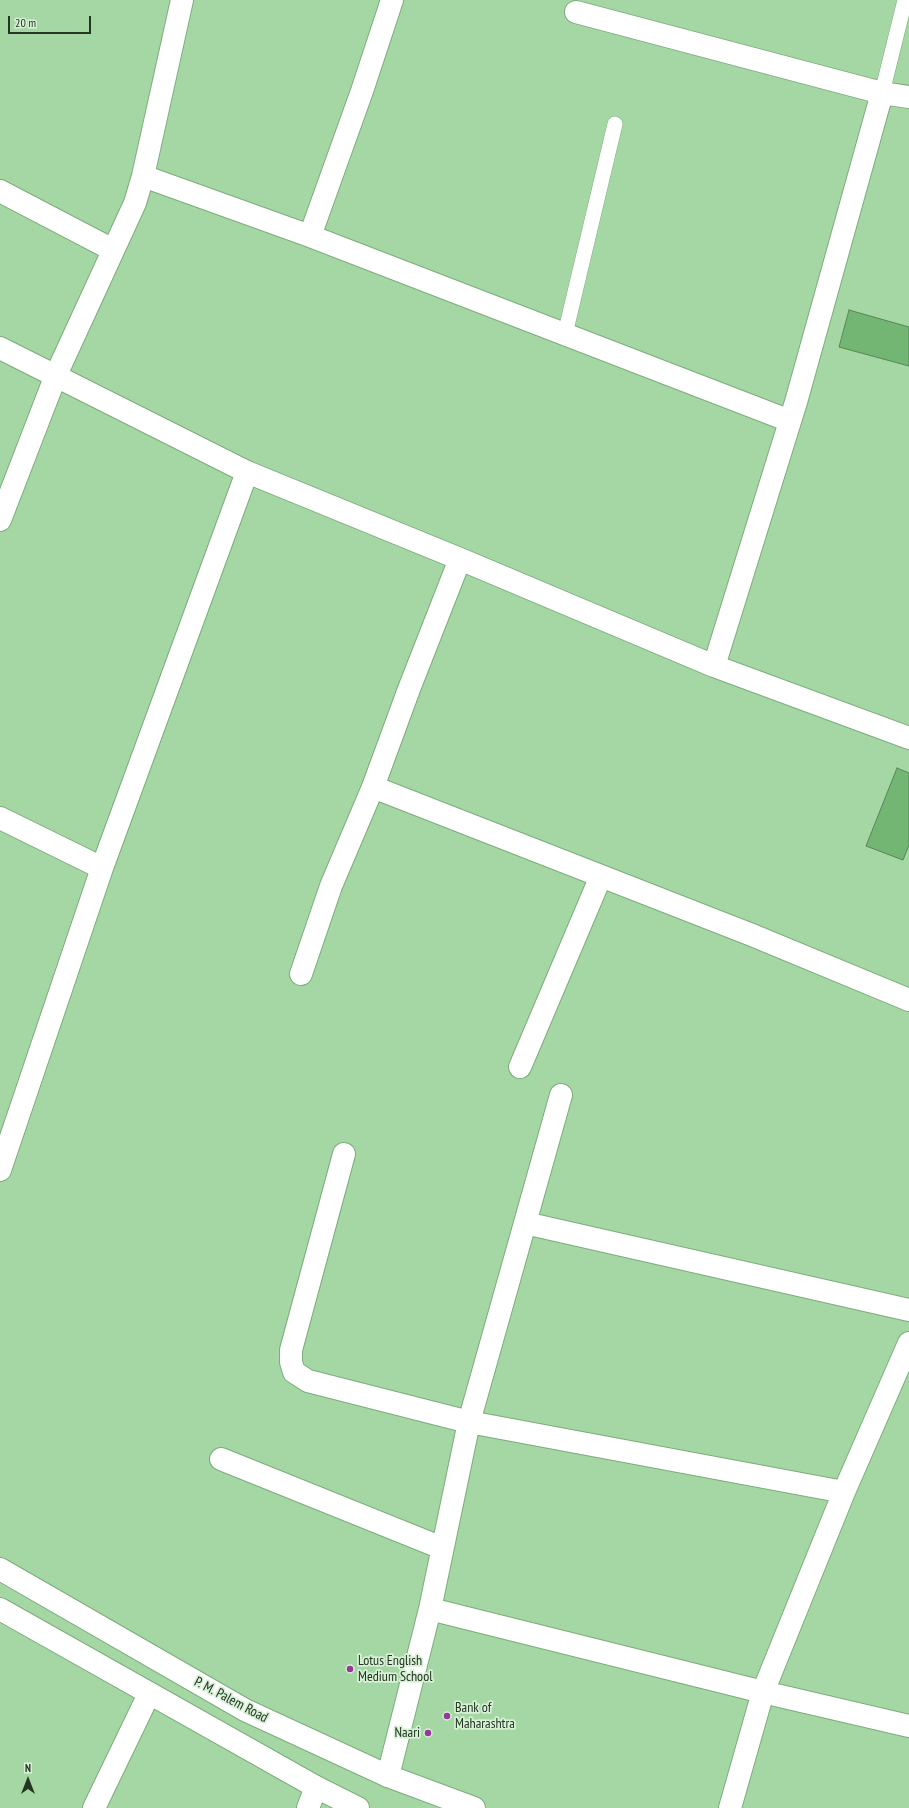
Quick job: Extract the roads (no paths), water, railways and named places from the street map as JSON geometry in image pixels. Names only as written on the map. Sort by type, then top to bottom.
[{"type":"street","points":[[0,520],[56,375],[135,203],[143,176],[182,0]]},
{"type":"street","points":[[310,236],[362,91],[392,0]]},
{"type":"street","points":[[576,12],[882,93],[909,97]]},
{"type":"street","points":[[714,666],[790,421],[882,93]]},
{"type":"street","points":[[143,176],[310,236],[790,421]]},
{"type":"street","points":[[0,191],[113,250]]},
{"type":"street","points":[[0,348],[247,472],[460,559],[714,666],[909,738]]},
{"type":"street","points":[[0,1170],[8,1120],[34,1067],[102,868],[247,472]]},
{"type":"street","points":[[301,974],[331,886],[373,787],[409,689],[460,559]]},
{"type":"street","points":[[373,787],[752,935],[909,1000]]},
{"type":"street","points":[[0,818],[102,868]]},
{"type":"street","points":[[520,1067],[601,876]]},
{"type":"street","points":[[388,1776],[430,1609],[469,1422],[561,1095]]},
{"type":"street","points":[[344,1154],[291,1350],[291,1362],[294,1372],[308,1381],[469,1422],[844,1492]]},
{"type":"street","points":[[525,1223],[909,1310]]},
{"type":"street","points":[[730,1808],[763,1692],[844,1492],[909,1343]]},
{"type":"street","points":[[221,1459],[442,1548]]},
{"type":"street","name":"P. M. Palem Road","points":[[0,1570],[246,1710],[388,1776],[474,1808]]},
{"type":"street","points":[[0,1609],[316,1787],[358,1808]]},
{"type":"street","points":[[430,1609],[763,1692],[909,1726]]},
{"type":"street","points":[[94,1808],[149,1694]]},
{"type":"street","points":[[308,1808],[316,1787]]},
{"type":"lane","points":[[882,93],[906,0]]},
{"type":"lane","points":[[565,334],[615,124]]},
{"type":"place","name":"Lotus English Medium School","points":[[350,1669]]},
{"type":"place","name":"Bank of Maharashtra","points":[[447,1716]]},
{"type":"place","name":"Naari","points":[[428,1733]]}]
